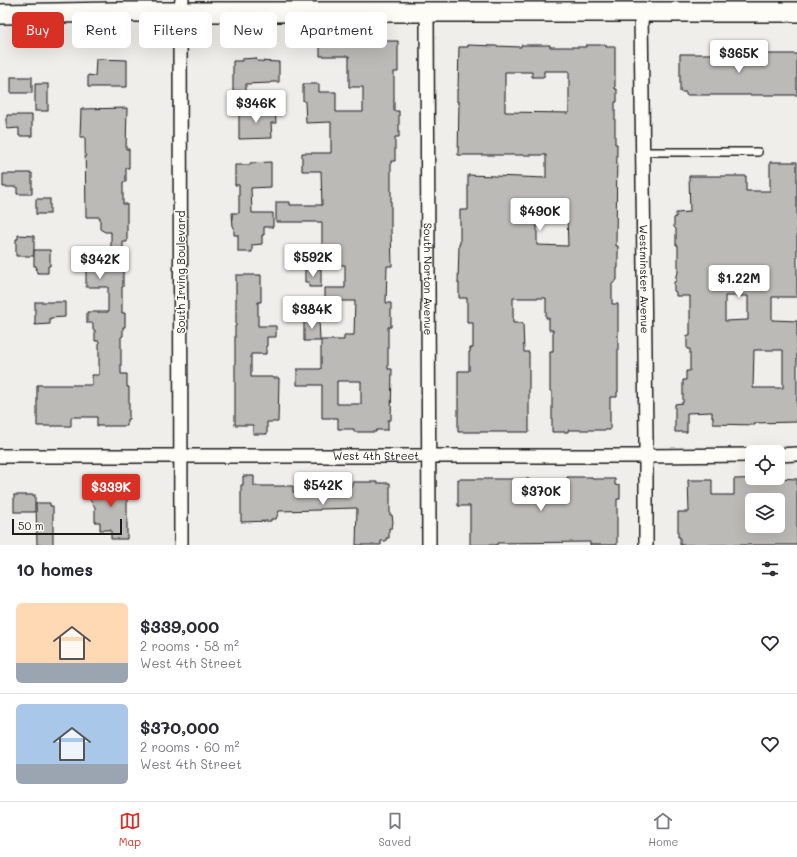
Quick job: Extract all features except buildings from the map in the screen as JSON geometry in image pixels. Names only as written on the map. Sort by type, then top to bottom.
[{"type":"main road","points":[[0,14],[181,6],[427,12],[467,6],[641,12],[797,12]]},
{"type":"street","name":"South Irving Boulevard","points":[[181,6],[181,545]]},
{"type":"street","name":"South Norton Avenue","points":[[427,12],[429,545]]},
{"type":"street","name":"Westminster Avenue","points":[[641,12],[646,545]]},
{"type":"street","points":[[785,455],[797,454]]},
{"type":"street","name":"West 4th Street","points":[[0,456],[745,455]]},
{"type":"lane","points":[[642,152],[758,152]]}]
